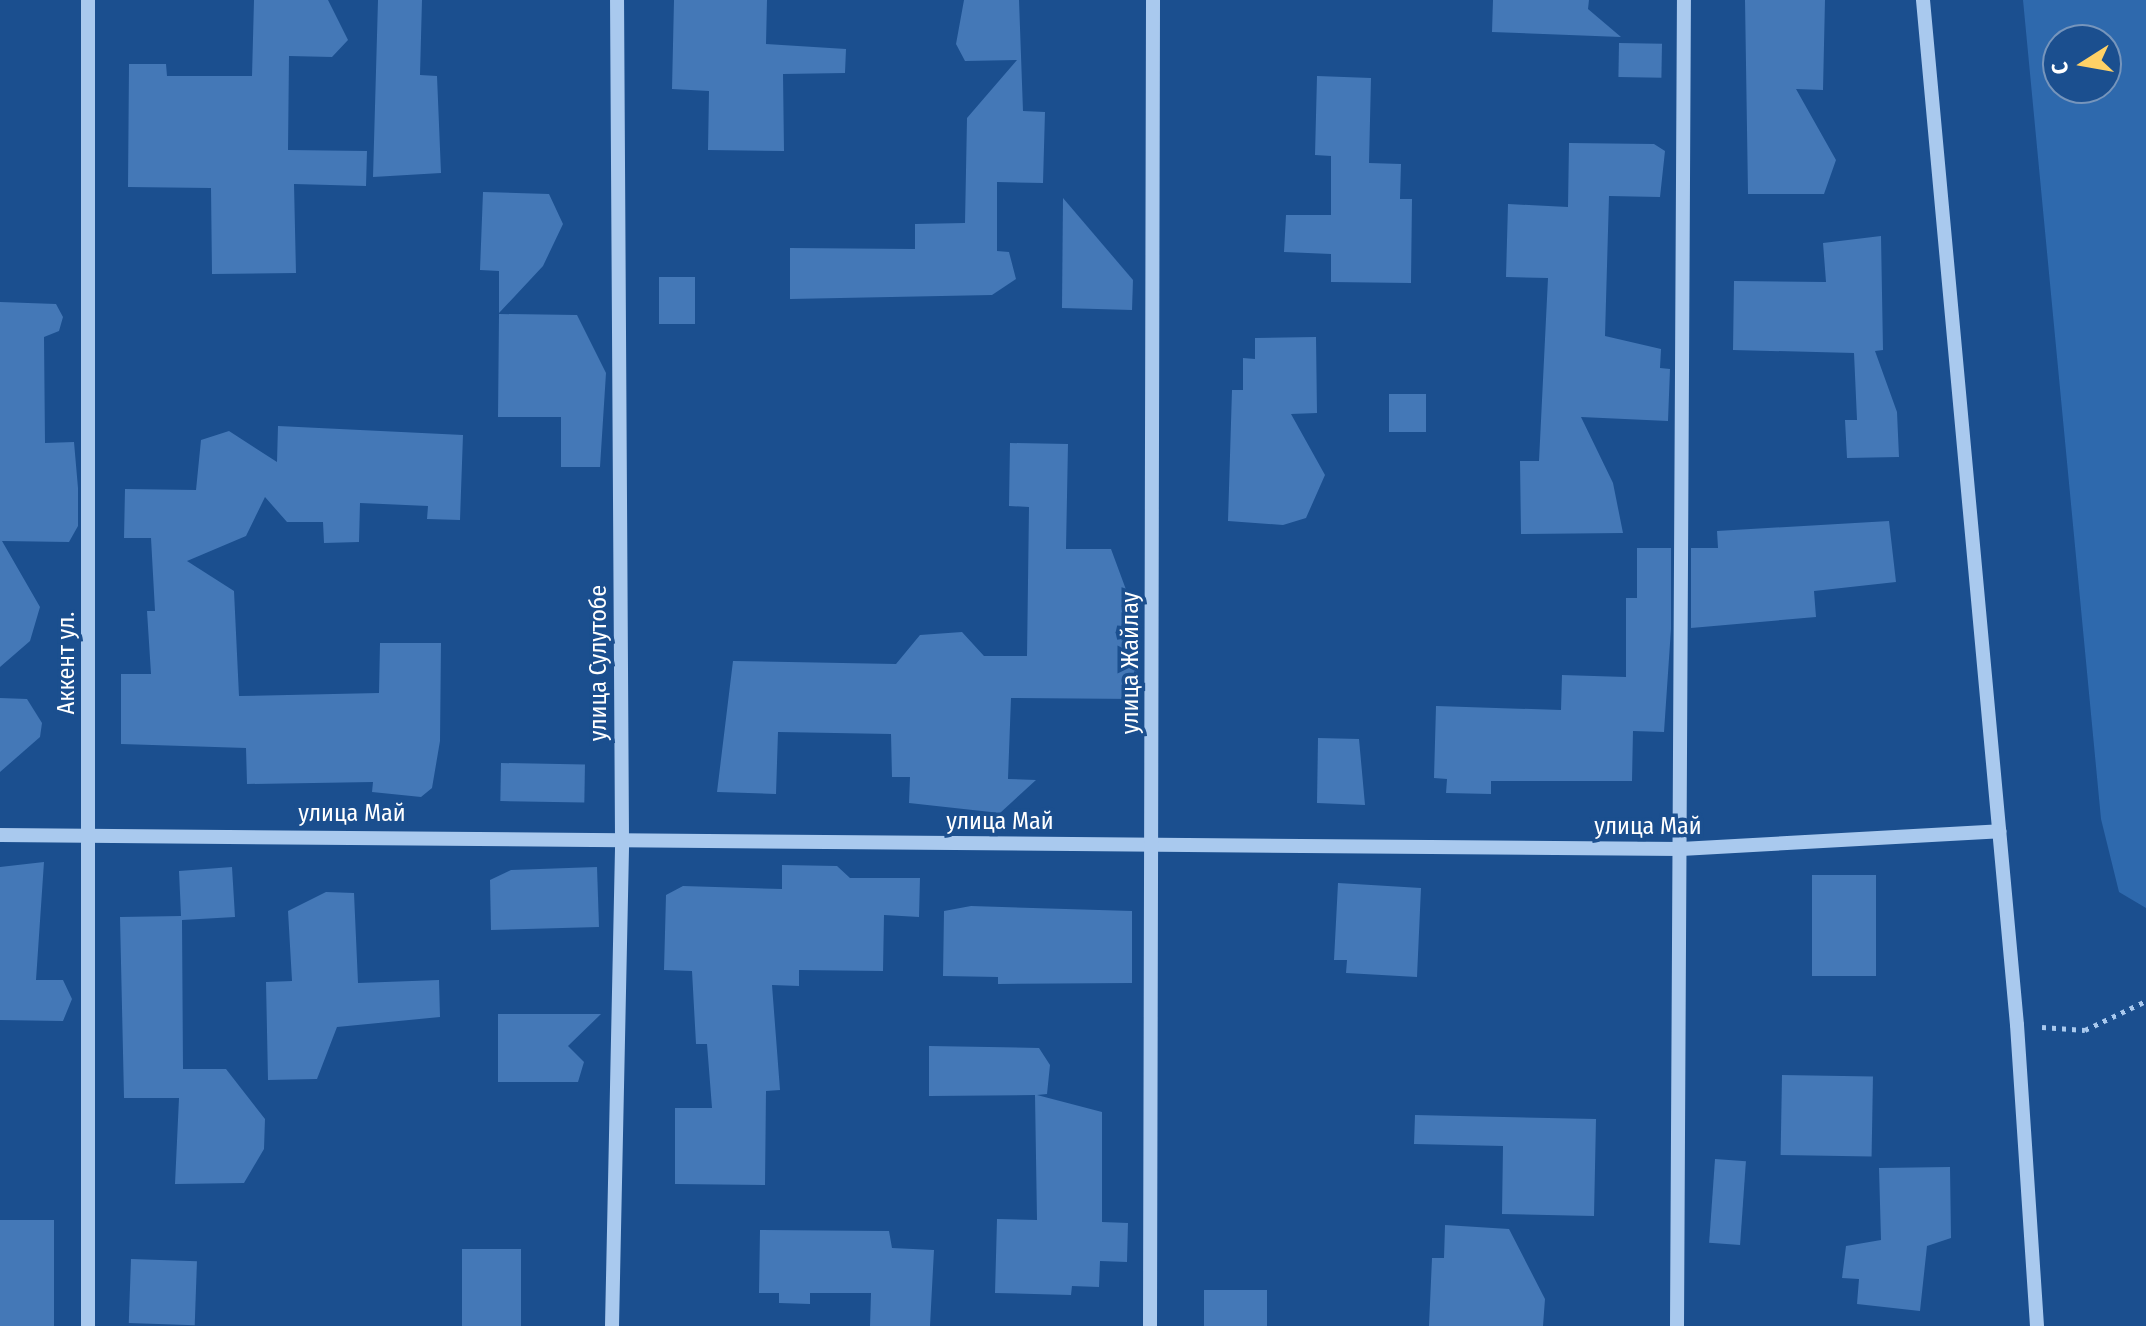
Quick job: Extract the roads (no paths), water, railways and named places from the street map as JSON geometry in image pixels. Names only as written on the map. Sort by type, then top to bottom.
[{"type":"street","name":"Аккент ул.","points":[[88,0],[88,1326]]},
{"type":"street","name":"улица Сулутобе","points":[[612,1326],[622,837],[617,0]]},
{"type":"street","name":"улица Жайлау","points":[[1150,1326],[1153,0]]},
{"type":"street","points":[[1677,1326],[1684,0]]},
{"type":"street","points":[[1923,0],[2017,1025],[2037,1326]]},
{"type":"street","name":"улица Май","points":[[0,835],[622,837],[1681,849],[1999,831]]}]
